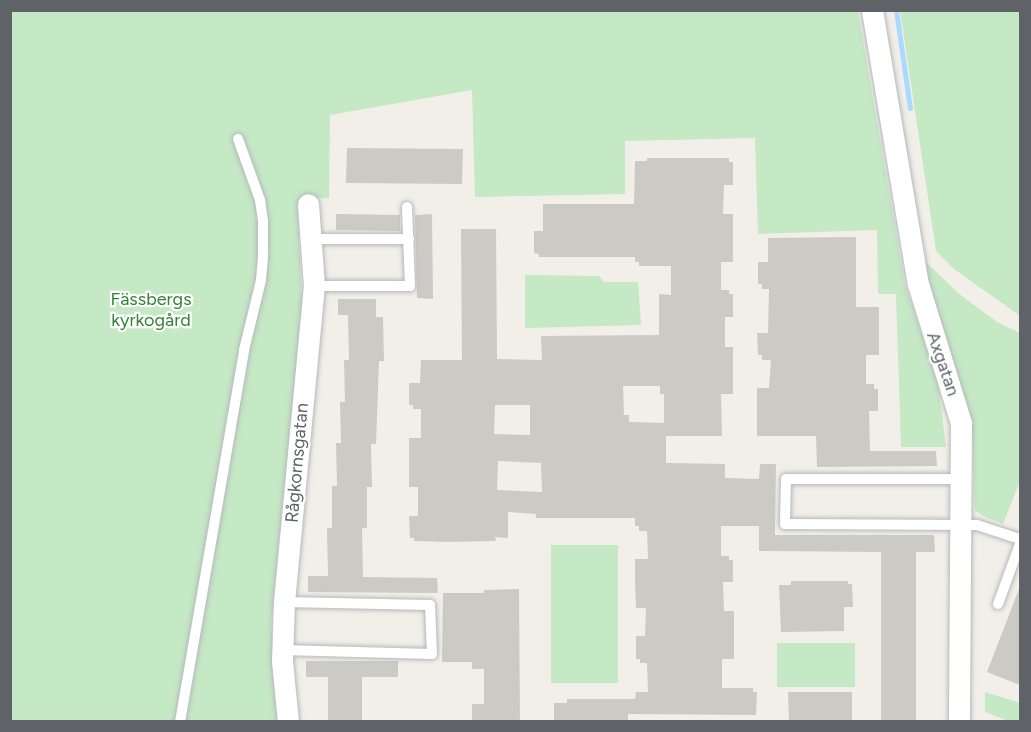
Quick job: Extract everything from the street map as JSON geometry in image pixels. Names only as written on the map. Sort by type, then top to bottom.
[{"type":"street","name":"Axgatan","points":[[872,10],[918,284],[961,423],[959,722]]},
{"type":"street","name":"Rågkornsgatan","points":[[288,722],[282,650],[284,602],[314,286],[308,204]]},
{"type":"lane","points":[[180,722],[244,350],[261,280],[263,220],[260,200],[238,139]]},
{"type":"lane","points":[[314,286],[410,286],[407,207]]},
{"type":"lane","points":[[310,239],[409,239]]},
{"type":"lane","points":[[962,479],[786,479],[785,524],[977,525],[1020,539]]},
{"type":"lane","points":[[998,604],[1020,544]]},
{"type":"lane","points":[[282,650],[432,654],[430,605],[284,602]]},
{"type":"green space","name":"Fässbergs kyrkogård","points":[[10,11],[858,11],[905,285],[938,382],[946,447],[901,447],[896,294],[878,294],[877,230],[758,234],[755,138],[625,141],[625,194],[475,197],[472,90],[330,115],[329,198],[300,199],[298,212],[302,307],[271,625],[281,721],[11,721]]},
{"type":"green space","points":[[900,11],[1020,11],[1020,316],[954,269],[936,251]]},
{"type":"green space","points":[[920,256],[958,293],[997,322],[1020,333],[1020,481],[1003,524],[975,510],[973,441],[968,406],[942,347]]},
{"type":"green space","points":[[525,275],[599,276],[604,282],[638,282],[641,325],[525,328]]},
{"type":"green space","points":[[551,545],[618,545],[618,683],[551,683]]},
{"type":"green space","points":[[777,643],[855,643],[855,687],[777,687]]},
{"type":"green space","points":[[985,692],[1020,703],[1020,721],[1008,721],[985,712]]},
{"type":"building","points":[[347,148],[463,149],[462,184],[346,183]]},
{"type":"building","points":[[647,158],[729,158],[729,162],[733,162],[733,185],[724,185],[723,214],[733,214],[733,262],[721,262],[721,290],[729,290],[729,294],[733,294],[733,317],[725,317],[725,347],[733,347],[733,394],[721,394],[722,436],[666,436],[666,463],[725,464],[725,478],[759,479],[760,464],[776,464],[775,535],[934,535],[935,552],[916,552],[916,722],[881,722],[881,552],[759,551],[759,526],[721,526],[721,556],[729,556],[729,560],[733,560],[733,582],[723,582],[724,611],[734,611],[734,659],[722,659],[722,688],[753,688],[753,692],[757,692],[756,715],[628,714],[628,722],[554,722],[554,703],[567,703],[567,699],[635,699],[636,692],[648,692],[647,663],[640,663],[640,659],[636,659],[636,636],[645,636],[646,608],[636,608],[635,581],[635,559],[648,559],[647,531],[639,531],[639,526],[635,526],[635,518],[536,518],[536,514],[508,512],[508,538],[495,537],[496,541],[447,542],[414,541],[414,538],[410,538],[409,516],[418,516],[418,487],[409,487],[409,438],[421,438],[421,409],[413,409],[413,405],[409,405],[409,383],[420,383],[421,360],[462,360],[461,229],[496,229],[497,359],[542,360],[541,336],[659,335],[659,294],[671,295],[671,266],[639,266],[639,262],[635,262],[635,257],[539,257],[539,254],[534,253],[534,231],[543,231],[543,204],[634,204],[635,161],[647,161]],"holes":[[[623,386],[660,386],[660,394],[664,394],[664,423],[629,422],[629,415],[624,415]],[[495,405],[530,405],[530,435],[494,434]],[[498,461],[541,463],[542,492],[497,490]]]},
{"type":"building","points":[[336,214],[400,215],[400,231],[336,230]]},
{"type":"building","points":[[432,214],[433,299],[417,298],[415,215]]},
{"type":"building","points":[[856,237],[856,307],[879,307],[879,355],[866,355],[866,384],[874,384],[874,389],[878,389],[878,411],[869,411],[870,451],[936,451],[937,466],[817,467],[816,436],[757,436],[757,388],[769,388],[771,360],[762,360],[762,355],[758,355],[757,333],[768,333],[769,289],[762,289],[762,284],[758,284],[758,262],[768,262],[768,238]]},
{"type":"building","points":[[338,299],[376,299],[376,317],[383,317],[384,361],[379,361],[376,444],[371,444],[372,487],[367,487],[367,528],[362,528],[363,577],[437,578],[438,593],[308,592],[308,576],[328,576],[327,528],[332,528],[332,486],[337,486],[336,443],[341,443],[340,402],[345,402],[344,360],[349,360],[348,315],[338,315]]},
{"type":"building","points":[[791,581],[848,581],[848,584],[852,584],[853,607],[844,607],[844,631],[781,632],[779,585],[791,585]]},
{"type":"building","points":[[519,589],[520,722],[472,722],[472,704],[484,704],[484,669],[472,669],[472,662],[442,662],[443,593],[484,593],[484,590]]},
{"type":"building","points":[[1020,589],[1020,685],[987,672]]},
{"type":"building","points":[[306,661],[398,661],[398,677],[362,677],[362,722],[328,722],[328,677],[306,677]]},
{"type":"building","points":[[788,692],[852,692],[852,722],[789,722]]},
{"type":"waterway","points":[[896,10],[910,108]]}]
